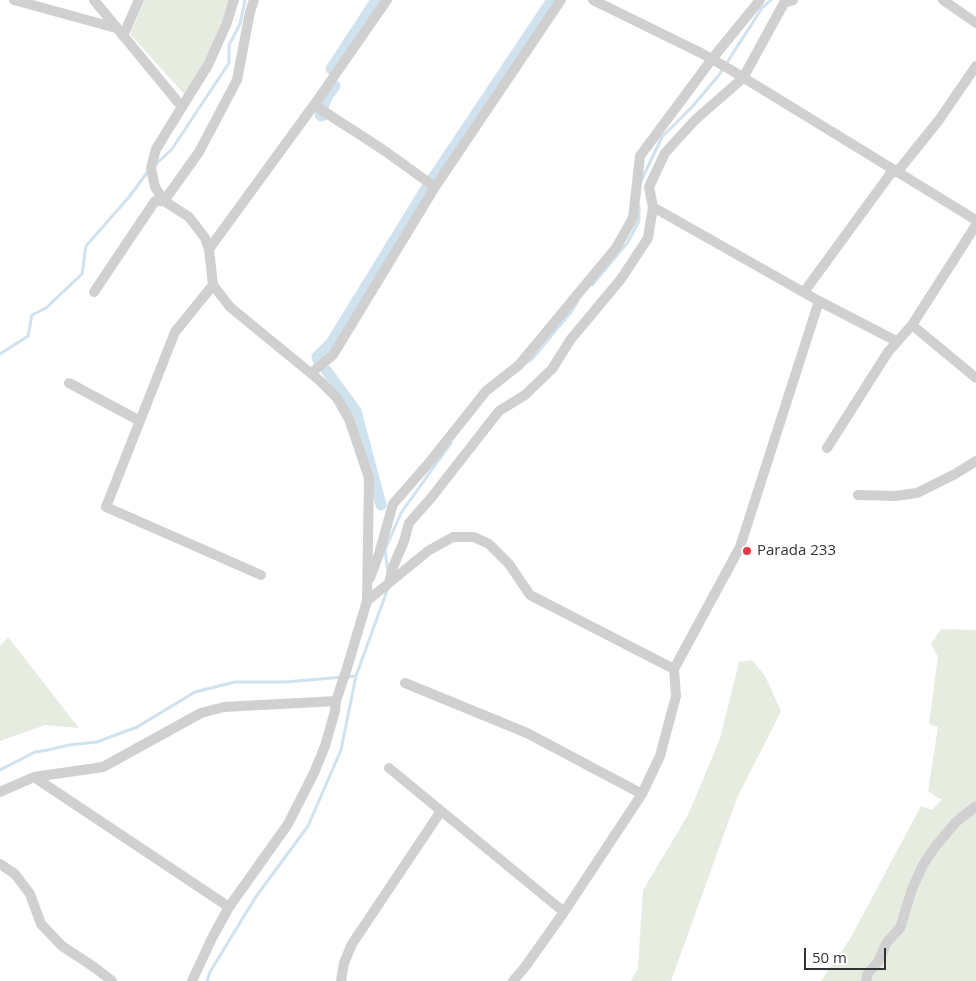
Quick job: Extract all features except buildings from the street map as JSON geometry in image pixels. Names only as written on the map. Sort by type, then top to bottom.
[{"type":"street","points":[[14,0],[116,28]]},
{"type":"street","points":[[94,0],[182,107]]},
{"type":"street","points":[[123,36],[139,0]]},
{"type":"street","points":[[192,981],[229,907],[288,824],[314,773],[325,746],[336,701],[348,668],[367,601],[368,585],[369,478],[349,419],[337,398],[312,374],[230,307],[213,285],[209,249],[205,238],[189,217],[164,201],[155,187],[151,168],[156,149],[208,65],[226,25],[234,0]]},
{"type":"street","points":[[164,201],[199,152],[237,80],[254,0]]},
{"type":"street","points":[[209,249],[314,105],[387,0]]},
{"type":"street","points":[[312,374],[333,355],[435,187],[561,0]]},
{"type":"street","points":[[593,0],[731,70],[976,220]]},
{"type":"street","points":[[368,585],[379,554],[392,504],[428,464],[486,391],[519,365],[616,248],[633,218],[640,156],[715,61],[760,0]]},
{"type":"street","points":[[389,583],[409,523],[431,498],[499,410],[525,395],[552,369],[571,339],[621,279],[648,238],[653,207],[650,187],[665,153],[695,120],[743,78],[784,3],[794,0]]},
{"type":"street","points":[[942,0],[976,23]]},
{"type":"street","points":[[804,292],[891,173],[898,171],[938,120],[976,66]]},
{"type":"street","points":[[314,105],[382,149],[435,187]]},
{"type":"street","points":[[94,292],[155,201],[164,201]]},
{"type":"street","points":[[653,207],[819,301],[896,340]]},
{"type":"street","points":[[827,448],[896,340],[912,325],[976,226]]},
{"type":"street","points":[[213,285],[175,332],[106,507],[261,575]]},
{"type":"street","points":[[513,981],[564,912],[642,794],[660,756],[676,696],[674,670],[740,547],[819,301]]},
{"type":"street","points":[[912,325],[976,378]]},
{"type":"street","points":[[69,383],[140,421]]},
{"type":"street","points":[[858,495],[895,496],[917,493],[976,461]]},
{"type":"street","points":[[367,601],[428,551],[452,537],[474,537],[489,544],[509,564],[530,595],[674,670]]},
{"type":"street","points":[[405,683],[527,733],[642,794]]},
{"type":"street","points":[[0,792],[34,777],[103,767],[201,713],[224,708],[336,701]]},
{"type":"street","points":[[389,768],[564,912]]},
{"type":"street","points":[[34,777],[229,907]]},
{"type":"street","points":[[866,981],[868,973],[878,962],[887,942],[900,928],[923,865],[956,822],[976,806]]},
{"type":"street","points":[[344,980],[344,963],[352,944],[441,811]]},
{"type":"street","points":[[0,864],[15,874],[30,894],[41,924],[62,946],[112,981]]},
{"type":"shaded area","points":[[145,0],[230,0],[205,64],[184,94],[130,34]]},
{"type":"shaded area","points":[[941,629],[976,630],[976,981],[821,981],[850,939],[921,806],[932,810],[942,799],[928,791],[938,727],[929,724],[938,657],[931,644]]},
{"type":"shaded area","points":[[8,637],[79,728],[45,725],[0,741],[0,646]]},
{"type":"shaded area","points":[[752,660],[765,676],[781,711],[737,798],[671,981],[631,981],[638,968],[643,890],[688,815],[720,739],[739,662]]},
{"type":"waterway","points":[[156,164],[172,149],[229,63],[229,45],[240,24],[245,0]]},
{"type":"waterway","points":[[331,69],[376,0]]},
{"type":"waterway","points":[[318,360],[317,357],[331,343],[427,187],[552,0]]},
{"type":"waterway","points":[[641,181],[662,137],[692,107],[719,75],[762,8],[771,0]]},
{"type":"waterway","points":[[322,116],[320,115],[327,97],[335,86]]},
{"type":"waterway","points":[[0,354],[28,336],[32,315],[46,308],[82,274],[86,246],[129,197],[149,170]]},
{"type":"waterway","points":[[592,285],[628,242],[639,221],[639,207]]},
{"type":"waterway","points":[[526,363],[532,359],[578,301]]},
{"type":"waterway","points":[[326,370],[356,411],[381,505]]},
{"type":"waterway","points":[[388,572],[385,550],[401,513],[451,443]]},
{"type":"waterway","points":[[0,770],[35,752],[97,742],[137,727],[195,692],[235,682],[285,682],[356,676],[388,588]]},
{"type":"waterway","points":[[207,981],[210,972],[255,898],[308,826],[341,750],[356,676]]},
{"type":"place","name":"Parada 233","points":[[747,551]]}]
